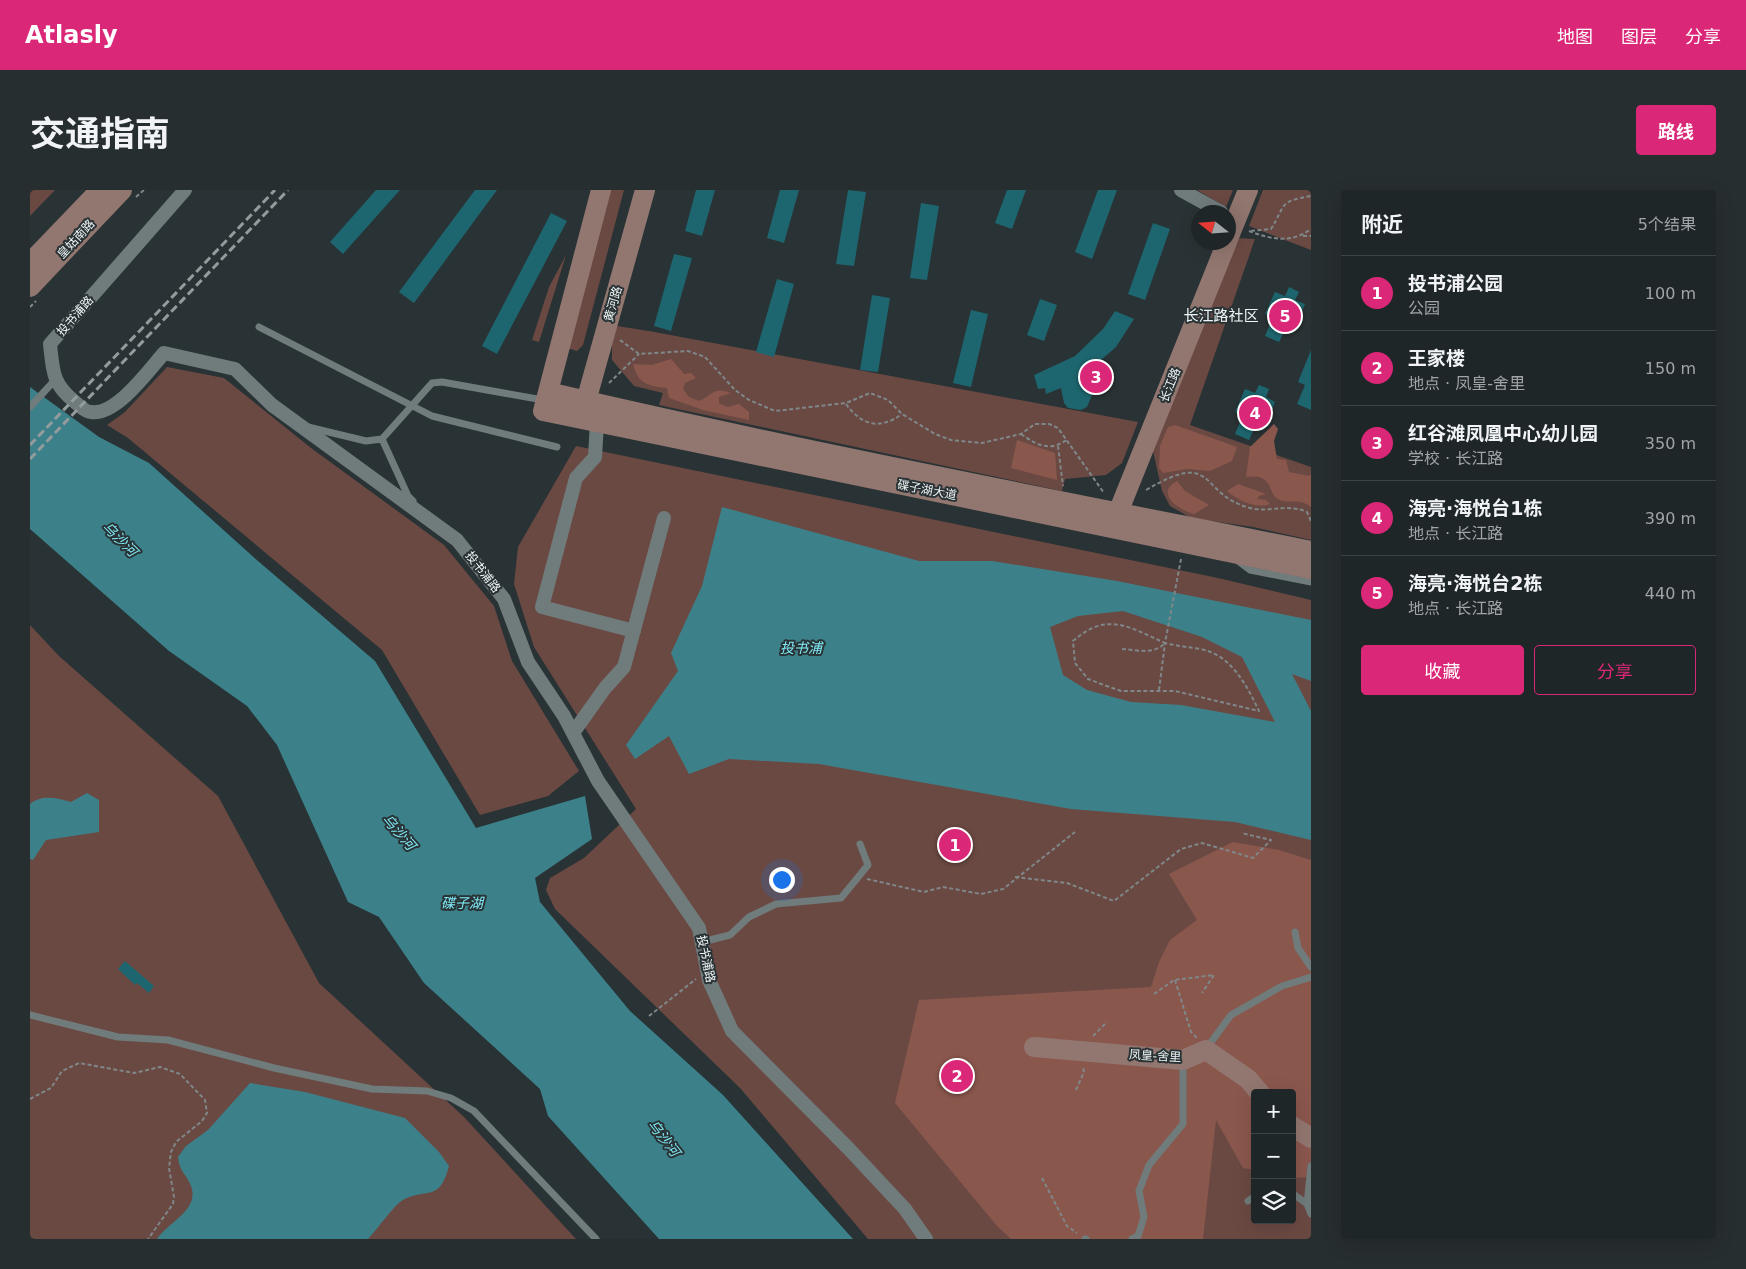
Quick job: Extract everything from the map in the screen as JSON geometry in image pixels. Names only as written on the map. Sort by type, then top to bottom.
[{"type":"main road","name":"皇姑南路","points":[[30,263],[100,190]]},
{"type":"main road","name":"皇姑南路","points":[[32,285],[122,190]]},
{"type":"main road","points":[[546,401],[601,190]]},
{"type":"main road","name":"黄河路","points":[[588,414],[606,330],[645,190]]},
{"type":"main road","name":"长江路","points":[[1236,218],[1248,190]]},
{"type":"main road","name":"长江路","points":[[1115,520],[1223,250]]},
{"type":"main road","name":"碟子湖大道","points":[[546,401],[588,414],[1115,520],[1311,551]]},
{"type":"main road","name":"碟子湖大道","points":[[588,414],[1065,502],[1184,542],[1311,569]]},
{"type":"main road","name":"凤皇-舍里","points":[[1034,1047],[1183,1060],[1206,1050]]},
{"type":"main road","points":[[1206,1050],[1248,1079],[1257,1089]]},
{"type":"main road","points":[[1296,1129],[1311,1138]]},
{"type":"street","name":"投书浦路","points":[[185,190],[50,344],[54,380],[63,392],[84,410],[91,412],[102,410],[120,402],[164,353],[235,369],[272,406],[456,540],[504,599],[528,662],[564,716],[598,781],[699,928],[708,980],[732,1031],[849,1149],[905,1209],[926,1239]]},
{"type":"street","points":[[1181,190],[1201,205]]},
{"type":"street","points":[[588,414],[595,457],[576,478],[542,607],[634,631]]},
{"type":"street","points":[[573,733],[605,688],[624,667],[664,518]]},
{"type":"lane","points":[[259,327],[432,416],[557,447]]},
{"type":"lane","points":[[30,407],[54,380]]},
{"type":"lane","points":[[297,424],[366,441],[382,439],[432,383],[442,382],[546,401]]},
{"type":"lane","points":[[382,439],[408,496],[456,540]]},
{"type":"lane","points":[[1223,550],[1250,570],[1311,582]]},
{"type":"lane","points":[[702,942],[730,935],[749,917],[776,904],[841,898],[868,864],[860,844]]},
{"type":"lane","points":[[1295,932],[1298,948],[1311,966]]},
{"type":"lane","points":[[1206,1050],[1231,1015],[1282,986],[1311,977]]},
{"type":"lane","points":[[30,1015],[118,1037],[168,1040],[274,1068],[372,1089],[427,1092],[451,1098],[474,1112],[596,1239]]},
{"type":"lane","points":[[1132,1239],[1138,1236],[1144,1217],[1139,1191],[1149,1165],[1183,1124],[1183,1060]]},
{"type":"lane","points":[[1311,1166],[1309,1204],[1311,1214]]},
{"type":"lane","points":[[1296,1196],[1309,1204]]},
{"type":"path","points":[[1236,228],[1270,228],[1278,216],[1280,207],[1297,197],[1311,196]]},
{"type":"path","points":[[1236,229],[1272,240],[1311,236]]},
{"type":"path","points":[[1303,236],[1311,229]]},
{"type":"path","points":[[606,330],[639,354],[688,351],[705,357],[749,400],[774,411],[846,403],[870,393],[888,400],[902,414],[935,434],[959,442],[982,444],[1021,434],[1035,424],[1049,424],[1058,428],[1068,439],[1115,520]]},
{"type":"path","points":[[608,383],[639,354]]},
{"type":"path","points":[[846,403],[853,414],[867,424],[879,426],[893,421],[902,414]]},
{"type":"path","points":[[1021,434],[1032,442],[1047,447],[1058,446],[1068,439]]},
{"type":"path","points":[[1058,446],[1065,502]]},
{"type":"path","points":[[1146,490],[1167,478],[1188,472],[1204,476],[1230,499],[1242,505],[1256,509],[1294,507],[1307,512],[1311,522]]},
{"type":"path","points":[[1159,690],[1165,643],[1184,542]]},
{"type":"path","points":[[1111,622],[1165,643],[1185,649],[1201,649],[1220,657],[1247,685],[1259,711],[1175,691],[1121,691],[1088,678],[1075,663],[1073,641],[1085,631],[1111,622]]},
{"type":"path","points":[[1122,649],[1152,651],[1160,648],[1165,643]]},
{"type":"path","points":[[858,876],[924,892],[943,887],[981,894],[1003,889],[1076,832]]},
{"type":"path","points":[[1016,877],[1067,883],[1114,901],[1181,849],[1202,843],[1253,858],[1271,840],[1241,833]]},
{"type":"path","points":[[649,1016],[707,970]]},
{"type":"path","points":[[1154,994],[1174,980],[1214,975],[1202,993]]},
{"type":"path","points":[[1174,980],[1191,1032],[1206,1050]]},
{"type":"path","points":[[30,1099],[51,1088],[62,1071],[79,1063],[134,1073],[160,1067],[180,1074],[205,1100],[206,1113],[202,1121],[176,1142],[171,1152],[169,1168],[174,1197],[173,1204],[148,1239]]},
{"type":"path","points":[[1042,1178],[1067,1226],[1085,1239]]},
{"type":"shaded area","points":[[30,190],[55,190],[30,216]]},
{"type":"shaded area","points":[[606,190],[624,190],[583,345],[577,351],[567,348]]},
{"type":"shaded area","points":[[1197,190],[1233,190],[1227,205],[1223,205]]},
{"type":"shaded area","points":[[1263,190],[1311,190],[1311,250],[1249,226]]},
{"type":"shaded area","points":[[1236,238],[1255,239],[1190,425],[1311,467],[1311,540],[1253,527],[1191,518],[1170,506],[1162,491],[1153,451],[1230,250],[1236,250]]},
{"type":"shaded area","points":[[566,255],[539,342],[532,340],[549,287]]},
{"type":"shaded area","points":[[617,326],[1138,422],[1122,463],[1106,475],[1065,479],[1062,491],[659,405],[663,393],[634,386],[612,360],[612,343]]},
{"type":"shaded area","points":[[671,359],[684,374],[691,373],[696,378],[685,383],[683,389],[689,397],[699,401],[720,390],[731,393],[719,397],[719,403],[727,407],[739,404],[749,412],[749,420],[703,410],[669,398],[667,388],[649,385],[641,380],[633,364],[652,365]]},
{"type":"shaded area","points":[[167,367],[224,378],[311,448],[444,545],[494,606],[512,661],[579,771],[548,796],[480,815],[382,650],[128,438],[107,425],[125,412]]},
{"type":"shaded area","points":[[1274,424],[1278,429],[1274,441],[1277,459],[1286,460],[1289,472],[1309,476],[1311,474],[1311,507],[1299,502],[1280,500],[1273,494],[1269,485],[1262,478],[1246,477],[1250,447]]},
{"type":"shaded area","points":[[1175,425],[1237,447],[1232,461],[1210,471],[1187,469],[1163,473],[1159,468],[1160,446],[1168,427]]},
{"type":"shaded area","points":[[1017,440],[1055,453],[1057,480],[1011,468]]},
{"type":"shaded area","points":[[576,446],[1218,578],[1311,600],[1311,1239],[868,1239],[740,1088],[555,909],[546,890],[550,878],[584,858],[636,809],[534,647],[514,584],[518,547]]},
{"type":"shaded area","points":[[1177,481],[1185,491],[1209,505],[1194,514],[1176,505],[1168,496],[1168,491]]},
{"type":"shaded area","points":[[1238,484],[1266,494],[1259,496],[1257,499],[1266,500],[1270,504],[1253,505],[1227,491]]},
{"type":"shaded area","points":[[30,625],[59,656],[218,796],[319,983],[464,1117],[576,1239],[30,1239]]},
{"type":"shaded area","points":[[1233,842],[1279,850],[1311,860],[1311,1177],[1296,1178],[1296,1089],[1251,1089],[1251,1169],[1243,1168],[1216,1120],[1203,1239],[1011,1239],[997,1226],[895,1103],[919,1000],[1151,987],[1159,962],[1170,940],[1197,920],[1169,874]]},
{"type":"water","name":"碟子湖","points":[[30,387],[99,437],[149,463],[258,561],[375,661],[476,828],[585,796],[592,839],[535,878],[540,902],[630,1011],[723,1095],[853,1239],[659,1239],[548,1116],[540,1089],[424,983],[379,917],[348,902],[277,745],[247,706],[169,651],[30,529]]},
{"type":"water","name":"投书浦","points":[[722,507],[919,561],[992,561],[1117,581],[1311,620],[1311,681],[1292,674],[1311,711],[1311,840],[1235,822],[1071,809],[819,764],[729,759],[689,774],[669,736],[635,759],[626,745],[678,671],[671,653],[702,586]],"holes":[[[1123,611],[1202,637],[1242,657],[1275,722],[1181,705],[1131,702],[1087,690],[1063,675],[1050,627],[1078,616]]]},
{"type":"water","points":[[87,793],[99,800],[99,832],[46,840],[33,860],[30,859],[30,804],[45,798],[55,798],[71,802]]},
{"type":"water","points":[[250,1083],[305,1092],[405,1118],[439,1152],[449,1166],[445,1178],[437,1190],[412,1196],[399,1203],[368,1239],[157,1239],[182,1215],[191,1202],[193,1194],[191,1186],[180,1166],[178,1157],[186,1146],[208,1130]]},
{"type":"building","points":[[376,190],[400,190],[343,254],[330,242]]},
{"type":"building","points":[[475,190],[497,190],[414,303],[399,292]]},
{"type":"building","points":[[696,190],[715,190],[702,236],[685,231]]},
{"type":"building","points":[[780,190],[799,190],[784,243],[767,238]]},
{"type":"building","points":[[848,190],[866,192],[854,266],[836,264]]},
{"type":"building","points":[[1007,190],[1026,190],[1012,229],[995,223]]},
{"type":"building","points":[[1098,190],[1117,190],[1092,259],[1075,252]]},
{"type":"building","points":[[921,203],[939,206],[927,280],[910,278]]},
{"type":"building","points":[[551,213],[567,221],[497,354],[482,346]]},
{"type":"building","points":[[1153,223],[1170,229],[1145,300],[1128,294]]},
{"type":"building","points":[[674,254],[692,258],[671,331],[654,326]]},
{"type":"building","points":[[777,279],[794,284],[774,357],[756,352]]},
{"type":"building","points":[[1289,287],[1299,292],[1295,300],[1305,304],[1293,333],[1285,330],[1279,342],[1265,336],[1273,317],[1265,314],[1275,292],[1285,296]]},
{"type":"building","points":[[872,295],[890,298],[878,372],[860,370]]},
{"type":"building","points":[[1040,299],[1057,305],[1044,341],[1027,335]]},
{"type":"building","points":[[971,310],[988,314],[971,387],[953,383]]},
{"type":"building","points":[[1115,311],[1134,319],[1116,347],[1080,378],[1092,395],[1087,407],[1081,410],[1068,408],[1064,403],[1061,388],[1046,394],[1045,388],[1038,389],[1034,375],[1075,356],[1103,329]]},
{"type":"building","points":[[1311,350],[1311,410],[1297,404],[1305,385],[1298,382]]},
{"type":"building","points":[[1259,385],[1269,389],[1266,397],[1275,402],[1263,431],[1255,427],[1249,440],[1235,434],[1243,415],[1235,412],[1245,389],[1255,393]]},
{"type":"building","points":[[125,961],[154,986],[149,993],[137,983],[135,985],[118,969]]},
{"type":"railway","points":[[30,445],[275,190]]},
{"type":"railway","points":[[30,459],[288,190]]},
{"type":"place","name":"海亮·海悦台2栋","points":[[1285,316]]},
{"type":"place","name":"红谷滩凤凰中心幼儿园","points":[[1096,377]]},
{"type":"place","name":"海亮·海悦台1栋","points":[[1255,413]]},
{"type":"place","name":"投书浦公园","points":[[955,845]]},
{"type":"place","name":"王家楼","points":[[957,1076]]},
{"type":"district","name":"长江路社区","points":[[1221,316]]},
{"type":"water label","name":"乌沙河","points":[[120,539]]},
{"type":"water label","name":"乌沙河","points":[[399,832]]},
{"type":"water label","name":"乌沙河","points":[[664,1138]]}]
